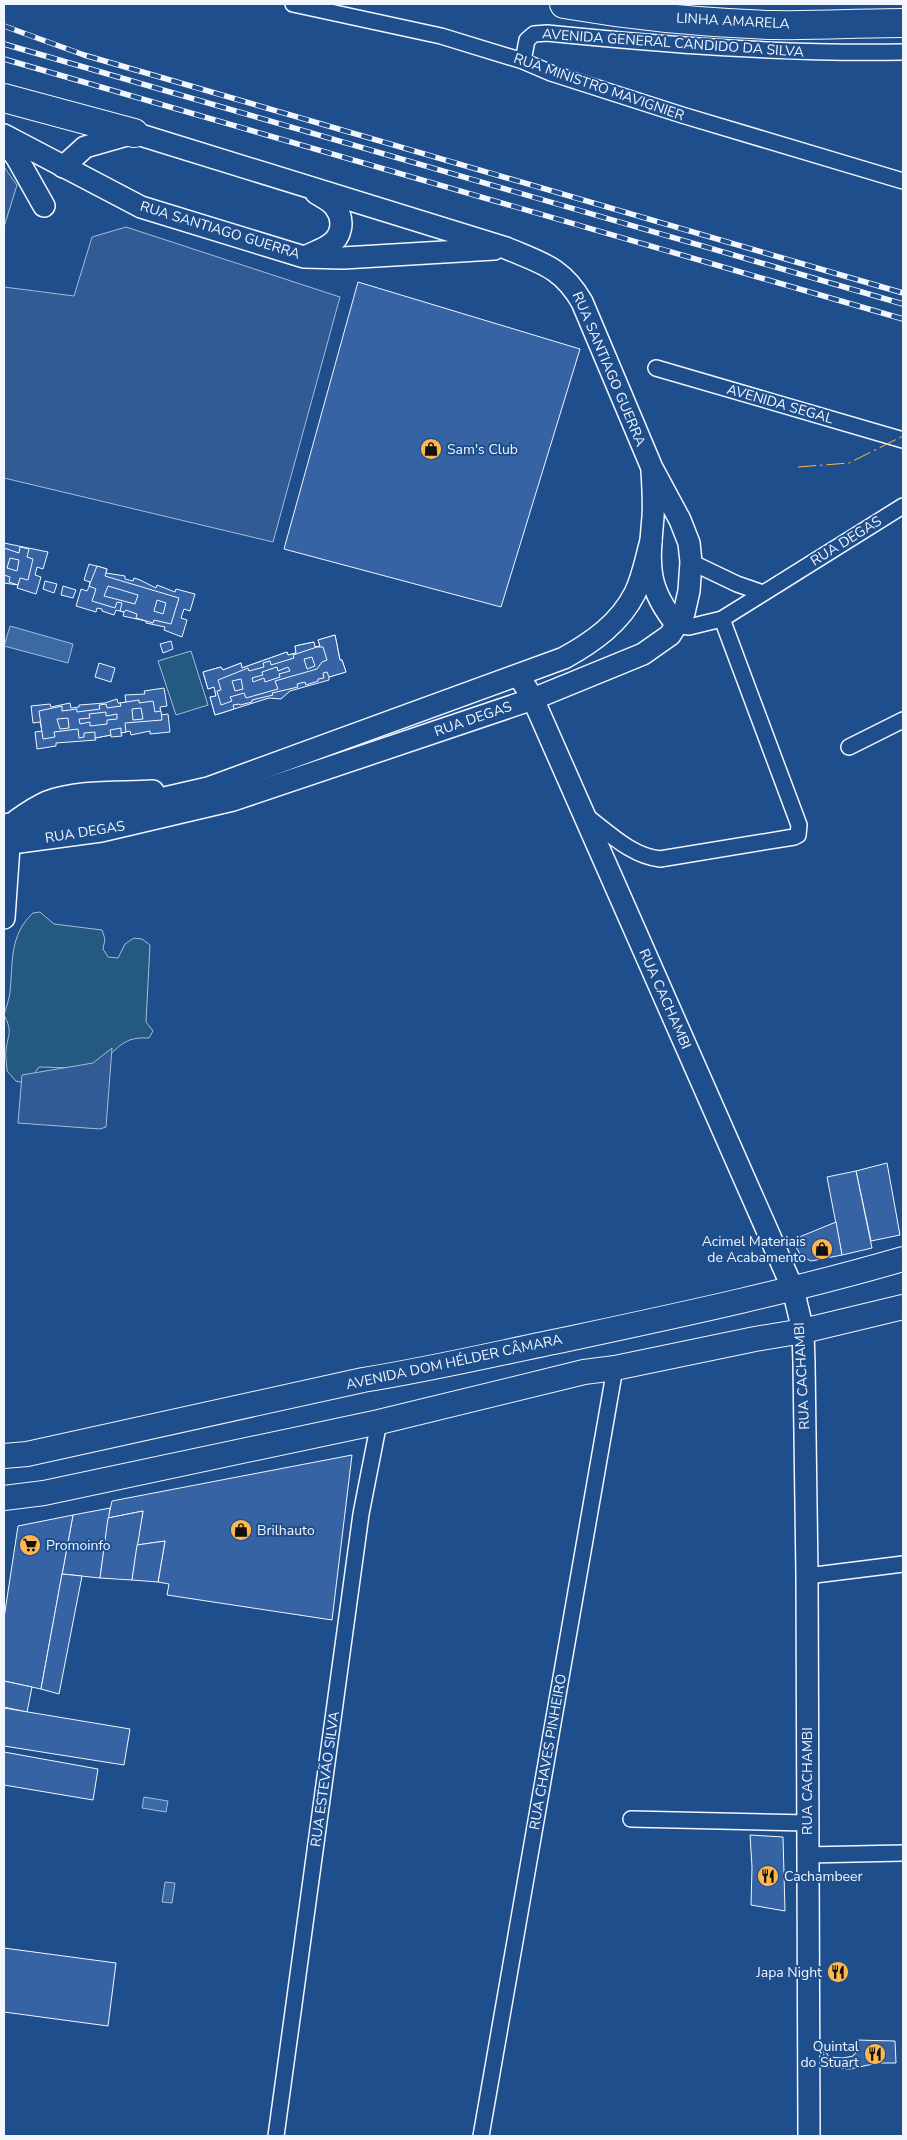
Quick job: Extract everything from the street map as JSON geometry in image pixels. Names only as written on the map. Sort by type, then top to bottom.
[{"type":"highway","name":"LINHA AMARELA","points":[[564,4],[732,23],[774,25],[903,23]]},
{"type":"highway","points":[[4,98],[134,133]]},
{"type":"main road","points":[[63,167],[85,147],[134,133]]},
{"type":"main road","name":"RUA SANTIAGO GUERRA","points":[[134,133],[506,248],[549,267],[564,276],[574,286],[582,302],[652,468],[680,520],[688,543],[691,562],[689,591],[684,613],[678,625]]},
{"type":"main road","name":"RUA SANTIAGO GUERRA","points":[[4,136],[140,207],[304,257],[343,258],[506,248]]},
{"type":"main road","points":[[4,140],[18,158],[44,206]]},
{"type":"main road","points":[[304,257],[329,245],[336,239],[341,228],[340,217],[335,206],[308,187]]},
{"type":"main road","name":"RUA SANTIAGO GUERRA","points":[[651,541],[654,497],[652,468]]},
{"type":"main road","points":[[651,541],[649,559],[651,578],[661,603],[678,625]]},
{"type":"main road","name":"RUA DEGAS","points":[[7,834],[35,808],[60,799],[84,795],[208,788],[564,658],[589,644],[606,631],[623,612],[635,594],[651,541]]},
{"type":"main road","name":"RUA DEGAS","points":[[7,834],[101,831],[219,804],[533,699],[643,654],[659,644],[678,625]]},
{"type":"main road","name":"RUA CACHAMBI","points":[[519,676],[533,699],[793,1289],[803,1331],[807,1576],[809,2136]]},
{"type":"main road","points":[[4,918],[7,834]]},
{"type":"main road","name":"AVENIDA DOM HÉLDER CÂMARA","points":[[4,1456],[27,1454],[363,1380],[415,1372],[642,1323],[823,1282],[903,1259]]},
{"type":"main road","points":[[4,1498],[44,1493],[379,1422],[584,1372],[615,1368],[755,1338],[803,1331],[903,1307]]},
{"type":"main road","points":[[615,1368],[622,1340],[629,1330],[642,1323]]},
{"type":"street","name":"RUA MINISTRO MAVIGNIER","points":[[293,4],[441,36],[522,61],[551,73],[664,110],[903,180]]},
{"type":"street","name":"AVENIDA GENERAL CANDIDO DA SILVA","points":[[522,61],[527,40],[534,34],[547,33],[666,45],[755,50],[835,53],[903,52]]},
{"type":"street","name":"AVENIDA SEGAL","points":[[656,368],[903,440]]},
{"type":"street","name":"RUA DEGAS","points":[[678,625],[689,627],[722,619],[903,506]]},
{"type":"street","points":[[691,562],[737,584],[763,593]]},
{"type":"street","points":[[584,815],[628,848],[647,858],[660,859],[794,837],[798,834],[799,825],[722,619]]},
{"type":"street","points":[[849,747],[903,720]]},
{"type":"street","name":"RUA CHAVES PINHEIRO","points":[[481,2136],[615,1368]]},
{"type":"street","name":"RUA ESTEVÃO SILVA","points":[[276,2136],[361,1514],[379,1422]]},
{"type":"street","points":[[807,1576],[903,1564]]},
{"type":"street","points":[[631,1819],[807,1823]]},
{"type":"street","points":[[807,1855],[903,1853]]},
{"type":"shaded area","points":[[4,167],[17,185],[4,227]]},
{"type":"shaded area","points":[[126,227],[340,297],[273,542],[4,478],[4,287],[74,296],[92,237]]},
{"type":"shaded area","points":[[10,626],[73,644],[68,663],[4,646]]},
{"type":"shaded area","points":[[191,651],[208,705],[176,715],[158,661]]},
{"type":"shaded area","points":[[40,912],[54,924],[102,930],[105,939],[103,949],[108,957],[118,958],[125,944],[134,938],[142,939],[150,945],[146,1022],[153,1031],[149,1038],[130,1040],[109,1056],[88,1066],[74,1068],[39,1067],[31,1078],[24,1083],[16,1081],[7,1071],[6,1053],[9,1029],[4,1015],[10,995],[12,960],[16,940],[25,922],[33,913]]},
{"type":"shaded area","points":[[112,1048],[106,1127],[100,1129],[18,1123],[22,1075],[93,1063]]},
{"type":"shaded area","points":[[144,1797],[168,1801],[166,1812],[142,1808]]},
{"type":"shaded area","points":[[165,1882],[175,1883],[172,1903],[162,1902]]},
{"type":"building","name":"Sam's Club","points":[[358,282],[580,349],[501,607],[284,549]]},
{"type":"building","points":[[4,543],[48,552],[43,569],[37,567],[35,575],[41,577],[36,594],[17,588],[18,585],[4,583]]},
{"type":"building","points":[[20,547],[29,549],[27,557],[33,559],[28,580],[20,578],[18,585],[9,582],[10,577],[4,575],[4,548],[19,553]]},
{"type":"building","points":[[10,558],[19,560],[17,571],[7,568]]},
{"type":"building","points":[[89,564],[107,569],[106,573],[125,576],[125,579],[133,581],[134,578],[156,588],[157,585],[175,592],[176,589],[195,594],[190,611],[184,609],[181,618],[187,620],[182,637],[164,630],[165,627],[123,616],[124,612],[116,610],[114,615],[102,611],[102,609],[97,608],[96,612],[76,606],[81,589],[87,591],[89,587],[90,582],[84,580]]},
{"type":"building","points":[[97,566],[107,569],[105,576],[179,598],[171,624],[154,620],[153,623],[136,618],[137,614],[126,610],[124,612],[120,611],[122,603],[117,602],[115,608],[92,601],[96,589],[89,586]]},
{"type":"building","points":[[45,581],[57,584],[54,593],[43,589]]},
{"type":"building","points":[[63,586],[76,590],[73,598],[61,595]]},
{"type":"building","points":[[108,586],[138,595],[135,604],[104,596]]},
{"type":"building","points":[[157,600],[166,603],[163,614],[154,611]]},
{"type":"building","points":[[335,635],[340,660],[342,660],[346,672],[329,677],[329,680],[290,691],[281,699],[269,698],[215,715],[210,697],[216,696],[214,687],[208,689],[203,672],[221,667],[223,670],[241,663],[242,668],[287,652],[288,655],[296,653],[295,646],[314,642],[315,647],[320,646],[318,640]]},
{"type":"building","points":[[335,635],[340,660],[342,660],[346,672],[329,677],[327,672],[323,673],[324,678],[318,679],[318,681],[306,685],[305,682],[297,684],[298,687],[272,693],[273,695],[252,700],[252,702],[233,705],[234,709],[215,715],[210,697],[216,696],[214,687],[208,689],[203,672],[221,667],[223,670],[241,663],[242,668],[287,652],[288,655],[296,653],[295,646],[314,642],[315,647],[320,646],[318,640]]},
{"type":"building","points":[[171,641],[173,649],[163,653],[160,644]]},
{"type":"building","points":[[317,647],[323,647],[327,660],[322,662],[317,669],[275,681],[278,689],[246,698],[244,693],[230,697],[232,701],[221,705],[217,691],[221,690],[218,680],[248,668],[249,671],[264,667],[263,663],[270,661],[271,665],[294,658],[293,655]]},
{"type":"building","points":[[312,657],[315,666],[307,669],[304,659]]},
{"type":"building","points":[[99,663],[115,668],[111,682],[95,677]]},
{"type":"building","points":[[277,667],[278,671],[288,667],[290,671],[279,674],[280,677],[265,682],[264,678],[253,682],[252,678],[263,675],[262,672]]},
{"type":"building","points":[[241,679],[243,689],[235,691],[232,681]]},
{"type":"building","points":[[164,688],[167,706],[160,707],[161,715],[168,714],[170,732],[150,734],[150,731],[131,735],[130,731],[121,733],[122,736],[111,737],[111,735],[95,738],[96,740],[56,743],[56,746],[37,749],[35,732],[42,731],[40,722],[33,723],[31,706],[50,704],[51,707],[70,703],[71,708],[79,707],[79,705],[105,703],[117,699],[118,703],[120,703],[126,702],[125,695],[145,694],[144,691]]},
{"type":"building","points":[[139,700],[139,703],[153,701],[155,712],[161,711],[162,720],[125,723],[126,732],[121,733],[121,728],[110,730],[111,735],[95,738],[95,732],[84,733],[84,737],[79,738],[78,729],[54,732],[55,737],[43,739],[39,711],[62,706],[62,711],[77,709],[77,712],[100,709],[99,705],[106,704],[107,708],[121,706],[120,703]]},
{"type":"building","points":[[141,708],[143,719],[133,720],[132,709]]},
{"type":"building","points":[[106,712],[106,716],[117,714],[117,719],[107,720],[107,724],[90,726],[90,722],[80,724],[79,719],[90,718],[89,714]]},
{"type":"building","points":[[68,718],[69,728],[60,729],[57,719]]},
{"type":"building","points":[[887,1163],[900,1235],[871,1241],[856,1171]]},
{"type":"building","points":[[856,1171],[872,1248],[842,1255],[827,1177]]},
{"type":"building","points":[[836,1222],[842,1255],[811,1261],[801,1256],[792,1240]]},
{"type":"building","name":"Brilhauto","points":[[352,1455],[332,1620],[167,1595],[169,1584],[158,1582],[165,1541],[137,1545],[143,1511],[108,1518],[112,1501]]},
{"type":"building","points":[[110,1508],[100,1578],[62,1574],[73,1515]]},
{"type":"building","points":[[143,1511],[132,1580],[100,1578],[108,1518]]},
{"type":"building","points":[[73,1515],[41,1689],[4,1681],[4,1618],[18,1526]]},
{"type":"building","points":[[165,1541],[158,1582],[132,1580],[137,1545]]},
{"type":"building","points":[[62,1574],[82,1576],[59,1694],[41,1689]]},
{"type":"building","points":[[4,1681],[32,1687],[27,1712],[4,1707]]},
{"type":"building","points":[[4,1708],[130,1729],[124,1765],[4,1746]]},
{"type":"building","points":[[4,1752],[98,1769],[93,1800],[4,1785]]},
{"type":"building","name":"Cachambeer","points":[[750,1835],[783,1837],[785,1911],[751,1905],[752,1867]]},
{"type":"building","points":[[4,1948],[116,1963],[108,2026],[4,2012]]},
{"type":"building","name":"Quintal do Stuart","points":[[856,2040],[895,2041],[896,2063],[878,2063],[850,2069],[824,2067],[823,2044],[827,2046],[826,2052],[829,2057],[843,2058],[853,2056],[857,2051]]},
{"type":"railway","points":[[4,26],[84,55],[903,293]]},
{"type":"railway","points":[[4,44],[903,304]]},
{"type":"railway","points":[[4,59],[903,319]]},
{"type":"power","points":[[798,467],[849,463],[903,436]]},
{"type":"place","name":"Sam's Club","points":[[431,449]]},
{"type":"place","name":"Acimel Materiais de Acabamento","points":[[822,1249]]},
{"type":"place","name":"Brilhauto","points":[[241,1530]]},
{"type":"place","name":"Promoinfo","points":[[30,1545]]},
{"type":"place","name":"Cachambeer","points":[[768,1876]]},
{"type":"place","name":"Japa Night","points":[[838,1972]]},
{"type":"place","name":"Quintal do Stuart","points":[[875,2054]]}]
